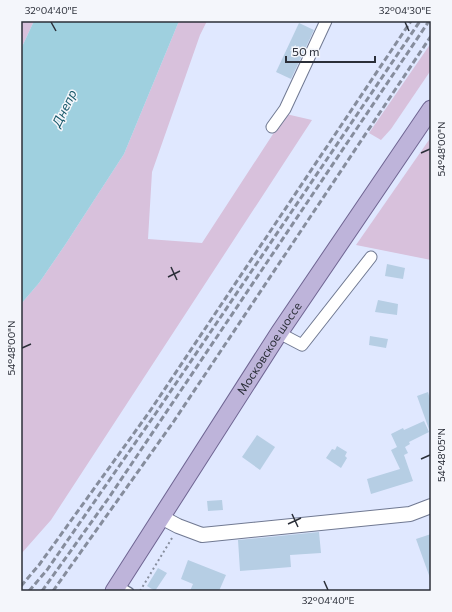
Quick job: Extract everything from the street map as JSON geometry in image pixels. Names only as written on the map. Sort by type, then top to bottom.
[{"type":"main road","name":"Московское шоссе","points":[[121,589],[161,517],[279,333],[431,109]]},
{"type":"street","points":[[272,127],[285,109],[326,21]]},
{"type":"street","points":[[279,333],[302,345],[371,257]]},
{"type":"street","points":[[161,517],[178,526],[202,535],[410,514],[431,506]]},
{"type":"path","points":[[140,591],[178,526]]},
{"type":"shaded area","points":[[21,21],[34,21],[21,49]]},
{"type":"shaded area","points":[[179,21],[207,21],[200,35],[152,172],[148,239],[202,243],[286,114],[312,120],[51,520],[21,554],[21,304],[39,283],[124,154]]},
{"type":"shaded area","points":[[431,43],[431,70],[391,129],[381,140],[369,133]]},
{"type":"shaded area","points":[[431,137],[431,260],[356,245]]},
{"type":"water","name":"Днепр","points":[[34,21],[179,21],[124,154],[39,283],[21,304],[21,49]]},
{"type":"building","points":[[299,23],[314,30],[291,79],[276,72]]},
{"type":"building","points":[[387,264],[405,268],[403,279],[385,276]]},
{"type":"building","points":[[378,300],[398,304],[397,315],[375,312]]},
{"type":"building","points":[[370,336],[388,339],[386,348],[369,345]]},
{"type":"building","points":[[428,392],[431,402],[430,432],[417,396]]},
{"type":"building","points":[[424,421],[429,432],[409,442],[410,444],[405,447],[408,453],[404,455],[413,481],[371,494],[367,479],[400,469],[391,450],[397,447],[391,434]]},
{"type":"building","points":[[257,435],[275,447],[260,470],[242,457]]},
{"type":"building","points":[[337,446],[347,452],[345,456],[347,458],[341,468],[326,458],[332,449],[335,450]]},
{"type":"building","points":[[222,500],[223,510],[208,511],[207,501]]},
{"type":"building","points":[[319,532],[321,553],[290,555],[291,567],[240,571],[238,540]]},
{"type":"building","points":[[431,534],[431,578],[430,578],[416,539]]},
{"type":"building","points":[[188,560],[226,575],[219,591],[190,591],[193,584],[181,579]]},
{"type":"building","points":[[158,568],[167,573],[155,591],[147,586]]},
{"type":"railway","points":[[21,586],[39,565],[150,411],[411,21]]},
{"type":"railway","points":[[29,591],[47,570],[156,413],[420,21]]},
{"type":"railway","points":[[42,591],[108,499],[429,21]]},
{"type":"railway","points":[[53,591],[174,421],[431,36]]}]
